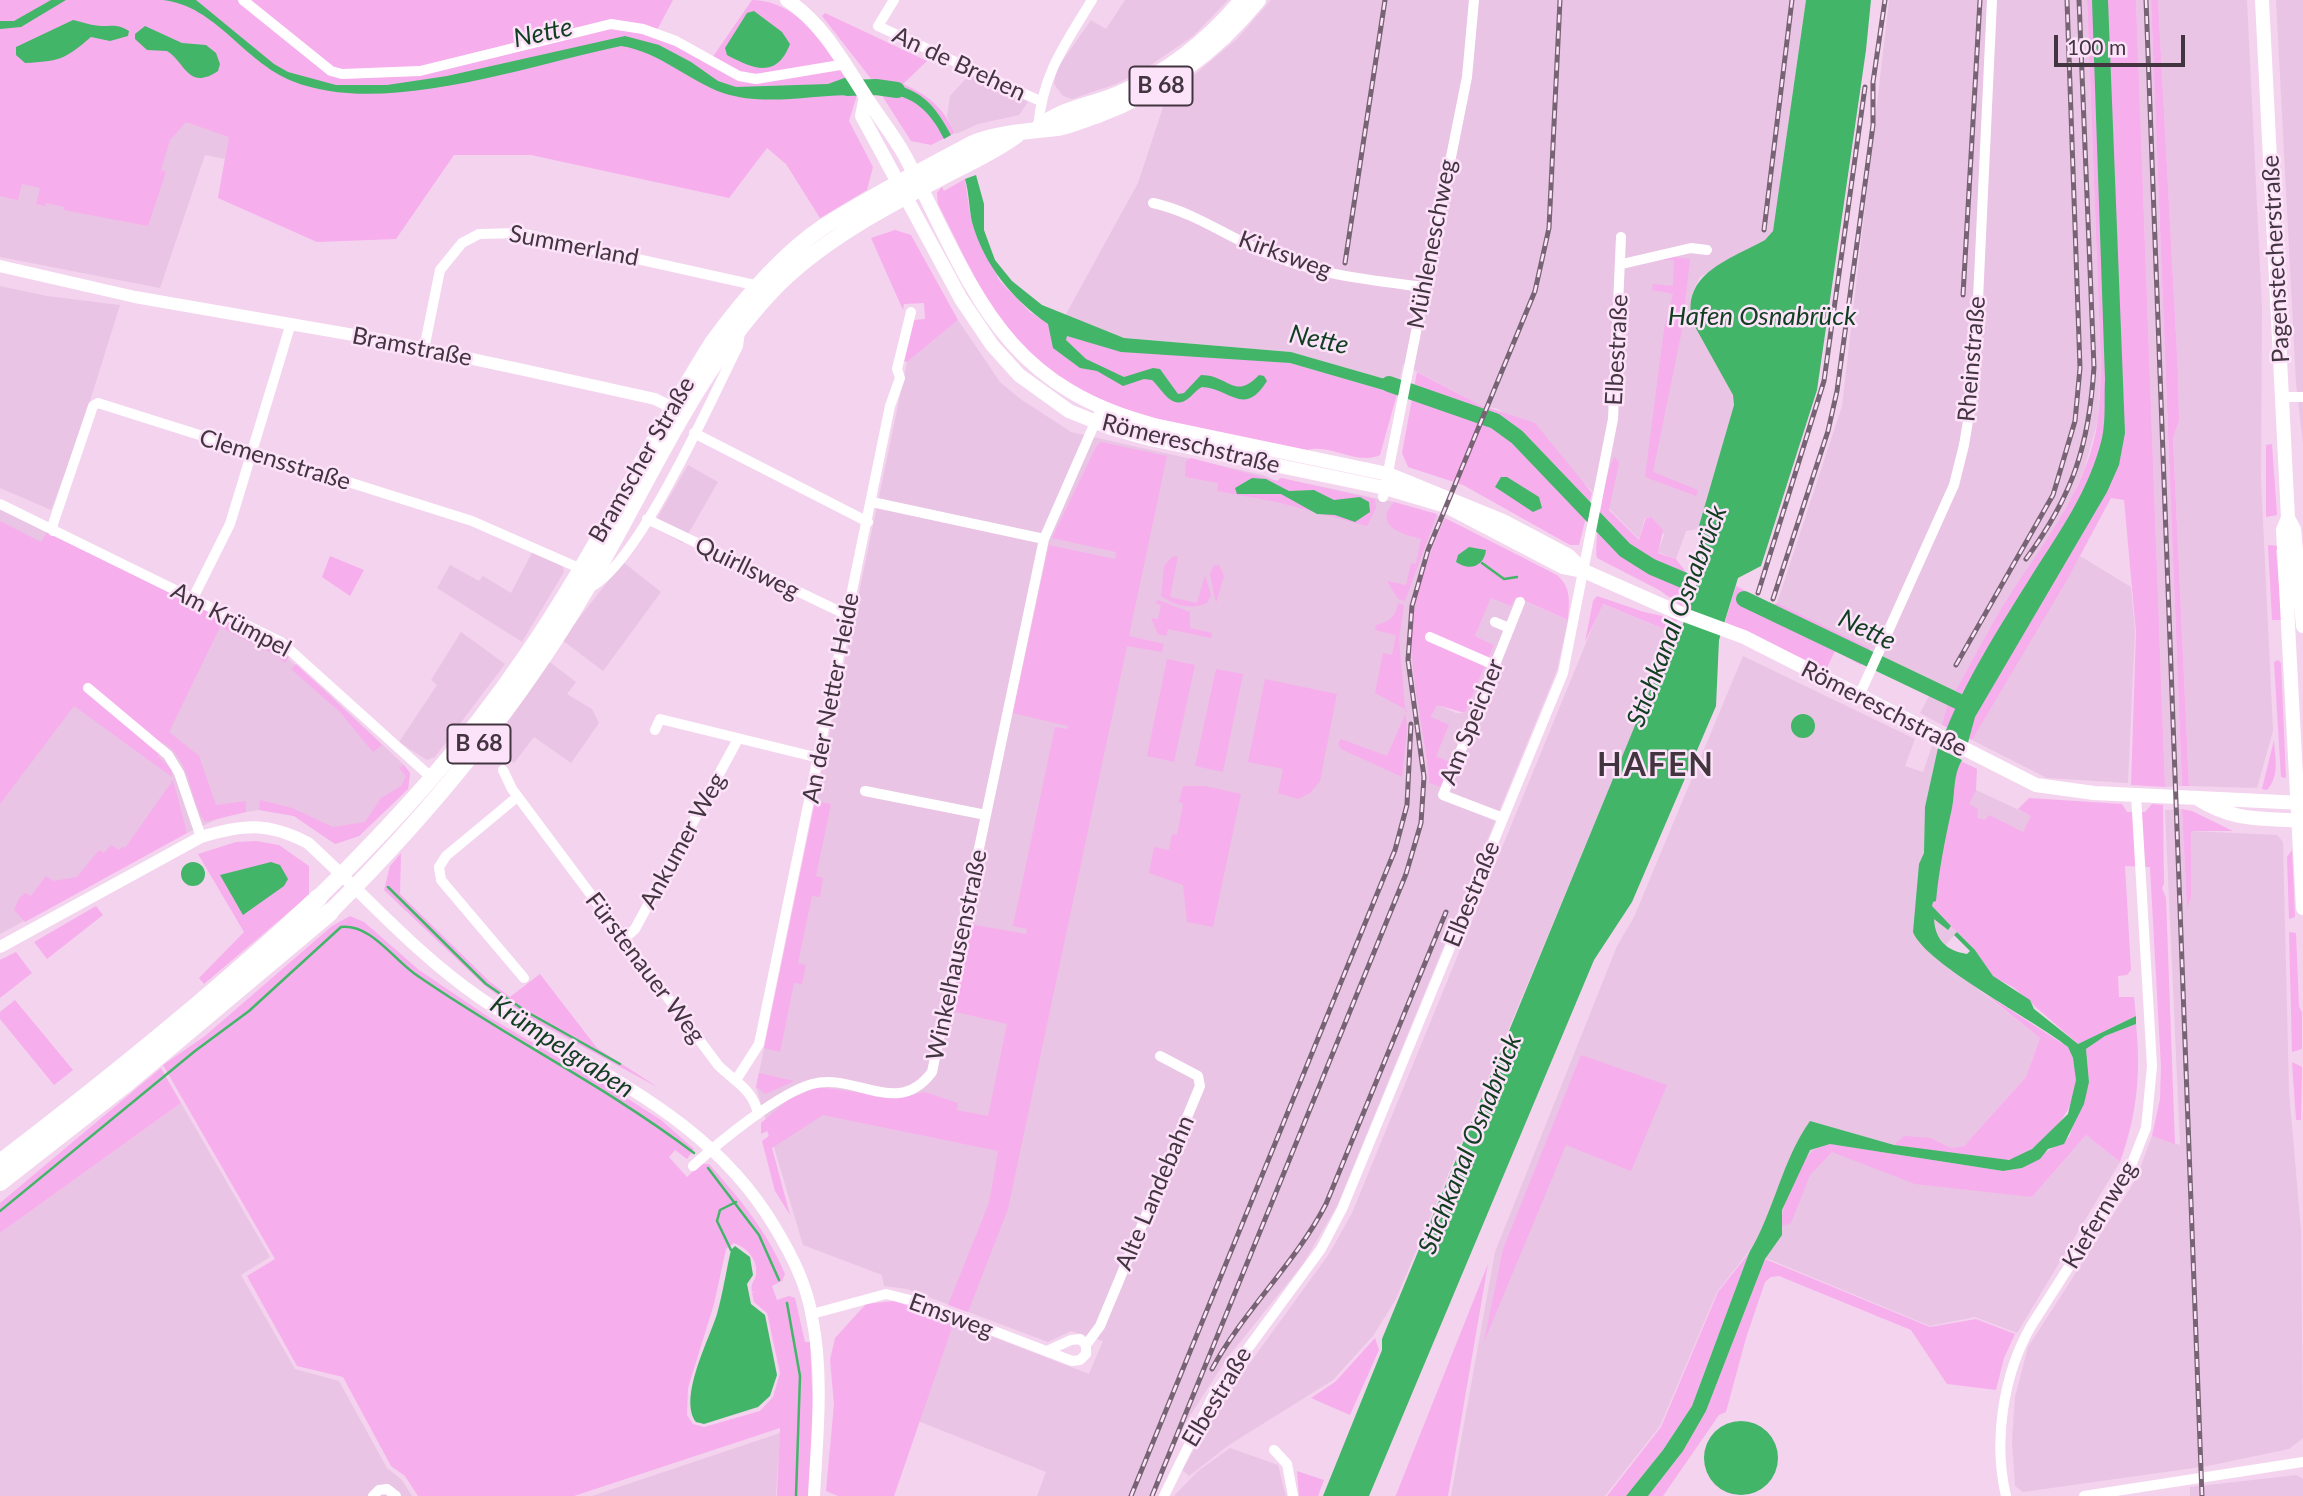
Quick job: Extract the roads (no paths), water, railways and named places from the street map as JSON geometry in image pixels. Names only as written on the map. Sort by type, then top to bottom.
[{"type":"highway","name":"B 68","points":[[0,1163],[115,1074],[271,942],[324,905]]},
{"type":"highway","name":"B 68","points":[[0,1182],[134,1077],[324,905]]},
{"type":"main road","name":"Römereschstraße","points":[[788,0],[810,18],[879,113],[910,186],[979,301],[1013,346],[1040,371],[1098,415],[1154,425],[1385,486],[1503,521],[1569,556],[1584,571],[1679,613],[1729,630],[2018,778],[2048,788],[2196,799],[2300,803]]},
{"type":"main road","name":"B 68","points":[[1038,128],[1054,115],[1119,94],[1175,62],[1201,43],[1242,0]]},
{"type":"main road","name":"B 68","points":[[1038,128],[1065,126],[1152,92],[1203,56],[1258,0]]},
{"type":"main road","name":"Pagenstecherstraße","points":[[2262,0],[2288,518],[2283,530],[2301,820],[2303,908]]},
{"type":"main road","name":"Bramscher Straße","points":[[341,875],[433,779],[527,655],[678,410],[741,326],[794,270],[910,186],[990,135],[1017,135],[1038,128]]},
{"type":"main road","name":"Bramscher Straße","points":[[354,888],[398,842],[476,749],[543,658],[588,587],[712,343],[759,286],[822,228],[910,186]]},
{"type":"main road","name":"Pagenstecherstraße","points":[[2288,518],[2294,529],[2303,626]]},
{"type":"main road","name":"Römereschstraße","points":[[2196,799],[2220,813],[2240,818],[2301,820]]},
{"type":"main road","name":"B 68","points":[[324,905],[341,875]]},
{"type":"main road","name":"B 68","points":[[324,905],[354,888]]},
{"type":"street","points":[[243,0],[331,71],[342,74],[420,71],[611,24],[643,29],[676,41],[739,76],[756,79],[849,70]]},
{"type":"street","name":"An de Brehen","points":[[894,0],[878,26],[1040,101]]},
{"type":"street","points":[[1038,128],[1040,101],[1050,69],[1092,0]]},
{"type":"street","name":"Mühleneschweg","points":[[1385,486],[1466,82],[1474,0]]},
{"type":"street","name":"Rheinstraße","points":[[1859,696],[1954,485],[1964,445],[1975,385],[1992,0]]},
{"type":"street","name":"Kirksweg","points":[[1153,203],[1177,208],[1266,253],[1300,266],[1341,276],[1423,287]]},
{"type":"street","name":"Summerland","points":[[424,349],[440,270],[462,243],[479,234],[520,233],[759,286]]},
{"type":"street","name":"Elbestraße","points":[[1164,1496],[1213,1396],[1321,1249],[1342,1209],[1563,673],[1613,419],[1622,264],[1621,237]]},
{"type":"street","points":[[1622,264],[1690,248],[1707,250]]},
{"type":"street","name":"Bramstraße","points":[[0,266],[135,297],[424,349],[655,399],[678,410]]},
{"type":"street","name":"Bramstraße","points":[[0,274],[116,297],[135,297]]},
{"type":"street","name":"An der Netter Heide","points":[[736,1080],[759,1044],[890,405],[900,378],[897,369],[911,312]]},
{"type":"street","points":[[193,598],[230,524],[291,323]]},
{"type":"street","name":"Bramscher Straße","points":[[588,587],[607,576],[647,519],[738,346],[741,326]]},
{"type":"street","points":[[2282,397],[2303,397]]},
{"type":"street","name":"Clemensstraße","points":[[54,531],[53,524],[93,406],[98,403],[472,521],[579,568]]},
{"type":"street","name":"Winkelhausenstraße","points":[[758,1114],[787,1095],[815,1083],[832,1082],[897,1094],[923,1084],[932,1072],[939,1053],[1044,539],[1098,415]]},
{"type":"street","points":[[694,433],[868,522]]},
{"type":"street","points":[[872,502],[1044,539]]},
{"type":"street","name":"Am Krümpel","points":[[0,504],[254,628],[292,650],[433,779]]},
{"type":"street","name":"Quirllsweg","points":[[647,519],[847,615]]},
{"type":"street","name":"Am Speicher","points":[[1503,818],[1443,794],[1520,602]]},
{"type":"street","name":"Am Speicher","points":[[1495,622],[1509,628]]},
{"type":"street","points":[[1430,637],[1494,665]]},
{"type":"street","points":[[88,688],[168,755],[178,773],[201,837]]},
{"type":"street","name":"Ankumer Weg","points":[[654,730],[660,719],[819,758]]},
{"type":"street","name":"Ankumer Weg","points":[[623,940],[635,929],[738,739]]},
{"type":"street","name":"Fürstenauer Weg","points":[[503,770],[517,797],[718,1065],[755,1099],[758,1114]]},
{"type":"street","name":"Winkelhausenstraße","points":[[865,791],[986,815]]},
{"type":"street","name":"Kiefernweg","points":[[2006,1496],[2000,1441],[2006,1395],[2017,1353],[2035,1318],[2127,1176],[2146,1128],[2152,1066],[2136,795]]},
{"type":"street","points":[[517,797],[446,856],[439,867],[441,880],[524,978]]},
{"type":"street","points":[[0,947],[201,837],[229,828],[253,826],[284,830],[307,843],[425,955],[477,996],[657,1104],[714,1149],[764,1208],[797,1268],[812,1314],[818,1409],[814,1496]]},
{"type":"street","name":"Alte Landebahn","points":[[1086,1345],[1100,1326],[1200,1086],[1198,1076],[1160,1056]]},
{"type":"street","points":[[693,1166],[758,1114]]},
{"type":"street","name":"Emsweg","points":[[812,1314],[886,1294],[918,1302],[1072,1361],[1080,1360],[1086,1353],[1086,1345]]},
{"type":"street","points":[[1047,1351],[1071,1340],[1080,1339],[1086,1345]]},
{"type":"street","points":[[1274,1450],[1287,1464],[1293,1496]]},
{"type":"street","points":[[2084,1496],[2303,1462]]},
{"type":"street","points":[[373,1496],[379,1490],[387,1489],[396,1496]]},
{"type":"water","points":[[51,0],[66,0],[21,27],[0,29],[0,21],[14,21]]},
{"type":"water","points":[[163,0],[196,0],[274,64],[288,72],[336,85],[387,85],[447,76],[625,36],[659,45],[691,62],[718,81],[736,87],[828,84],[847,77],[857,95],[773,100],[739,97],[710,87],[648,54],[621,46],[500,75],[412,91],[369,94],[328,91],[292,81],[275,72],[199,12],[182,4]]},
{"type":"water","name":"Hafen Osnabrück","points":[[1806,0],[1871,0],[1866,50],[1817,390],[1761,566],[1738,578],[1719,640],[1716,706],[1632,902],[1594,960],[1369,1496],[1323,1496],[1382,1350],[1382,1339],[1643,706],[1669,647],[1682,627],[1698,580],[1702,558],[1698,529],[1734,405],[1733,395],[1693,323],[1691,306],[1694,292],[1711,270],[1765,240],[1773,231]]},
{"type":"water","points":[[2092,0],[2108,0],[2125,433],[2119,465],[2107,492],[1975,717],[1966,750],[1943,738],[1952,717],[1983,655],[2082,492],[2097,457],[2103,431],[2105,379]]},
{"type":"water","points":[[754,11],[782,32],[790,44],[779,62],[764,68],[727,55],[725,48],[747,13]]},
{"type":"water","points":[[73,20],[95,25],[119,26],[129,31],[128,36],[110,41],[91,37],[67,55],[46,61],[25,63],[16,55],[16,47]]},
{"type":"water","points":[[145,26],[182,43],[206,45],[216,53],[220,64],[218,71],[200,78],[194,77],[167,51],[147,50],[135,39],[135,34]]},
{"type":"water","points":[[872,80],[900,86],[920,96],[936,111],[951,135],[944,139],[933,120],[919,106],[902,97],[881,94]]},
{"type":"water","points":[[976,175],[984,204],[984,230],[995,260],[1012,281],[1042,305],[1124,338],[1291,352],[1399,383],[1397,394],[1290,363],[1121,352],[1067,336],[1066,340],[1086,359],[1124,377],[1153,368],[1160,369],[1178,394],[1184,393],[1201,375],[1237,386],[1243,386],[1259,375],[1264,376],[1267,381],[1251,398],[1236,398],[1202,387],[1183,402],[1178,402],[1168,398],[1152,380],[1144,379],[1123,386],[1097,371],[1080,368],[1053,348],[1048,324],[1011,292],[984,253],[972,222],[965,179]]},
{"type":"water","points":[[1501,477],[1507,477],[1539,497],[1542,508],[1533,512],[1495,487]]},
{"type":"water","points":[[1252,478],[1266,479],[1289,491],[1314,490],[1334,500],[1360,497],[1369,502],[1370,512],[1355,522],[1335,515],[1317,514],[1281,494],[1237,494],[1235,488]]},
{"type":"water","points":[[1469,547],[1486,550],[1479,564],[1471,567],[1456,562],[1458,555]]},
{"type":"water","points":[[1803,714],[1812,717],[1815,726],[1812,735],[1803,738],[1794,735],[1791,726],[1794,717]]},
{"type":"water","points":[[1938,748],[1962,760],[1956,778],[1936,901],[1932,906],[1951,926],[1948,930],[1934,919],[1940,939],[1948,947],[1967,954],[1970,951],[1954,935],[1957,932],[1975,950],[1993,976],[2030,1000],[2034,1009],[2078,1044],[2136,1016],[2136,1024],[2105,1036],[2086,1049],[2089,1082],[2084,1104],[2064,1144],[2048,1149],[2040,1159],[2022,1168],[2003,1171],[1830,1144],[1810,1150],[1782,1210],[1782,1235],[1765,1259],[1706,1411],[1683,1451],[1648,1496],[1626,1496],[1663,1450],[1692,1406],[1749,1253],[1765,1221],[1792,1152],[1810,1121],[1894,1145],[2009,1160],[2032,1149],[2068,1114],[2076,1080],[2073,1058],[2068,1047],[1959,976],[1922,945],[1913,932],[1919,864],[1924,853],[1925,807]]},
{"type":"water","points":[[193,862],[202,865],[205,874],[202,883],[193,886],[184,883],[181,874],[184,865]]},
{"type":"water","points":[[271,862],[280,865],[288,879],[284,886],[243,915],[220,875]]},
{"type":"water","points":[[735,1246],[750,1257],[753,1275],[747,1284],[751,1304],[765,1315],[777,1375],[770,1396],[758,1407],[704,1424],[696,1422],[691,1412],[693,1384],[717,1314],[731,1250]]},
{"type":"water","points":[[1734,1421],[1748,1421],[1762,1427],[1772,1437],[1778,1458],[1776,1472],[1762,1489],[1748,1495],[1734,1495],[1720,1489],[1710,1479],[1704,1465],[1704,1451],[1710,1437],[1720,1427]]},
{"type":"waterway","name":"Nette","points":[[847,88],[876,87],[897,90]]},
{"type":"waterway","name":"Nette","points":[[1389,384],[1495,421],[1517,437],[1625,550],[1652,567],[1683,580]]},
{"type":"waterway","points":[[1482,563],[1504,579],[1517,577]]},
{"type":"waterway","name":"Nette","points":[[1744,599],[1968,706]]},
{"type":"waterway","points":[[388,887],[486,984],[527,1012],[620,1064]]},
{"type":"waterway","points":[[0,1211],[195,1051],[249,1011],[341,927],[352,928],[372,936],[406,967],[449,997],[626,1106],[694,1153]]},
{"type":"waterway","name":"Krümpelgraben","points":[[708,1168],[759,1235],[779,1280]]},
{"type":"waterway","points":[[731,1250],[717,1221],[720,1210],[736,1202]]},
{"type":"waterway","name":"Krümpelgraben","points":[[787,1303],[800,1376],[796,1496]]},
{"type":"railway","points":[[1345,263],[1385,0]]},
{"type":"railway","points":[[1152,1496],[1406,874],[1421,823],[1424,777],[1408,660],[1412,606],[1428,550],[1535,291],[1549,228],[1560,0]]},
{"type":"railway","points":[[1764,230],[1792,0]]},
{"type":"railway","points":[[1773,599],[1828,431],[1837,391],[1873,125],[1873,82],[1885,0]]},
{"type":"railway","points":[[1963,295],[1980,0]]},
{"type":"railway","points":[[1956,665],[2053,495],[2075,421],[2080,368],[2067,0]]},
{"type":"railway","points":[[2026,559],[2056,513],[2076,469],[2092,395],[2094,367],[2079,0]]},
{"type":"railway","points":[[2146,0],[2202,1496]]},
{"type":"railway","points":[[1758,593],[1824,381],[1865,87]]},
{"type":"railway","points":[[1131,1496],[1395,850],[1407,805],[1411,724]]},
{"type":"railway","points":[[1212,1369],[1239,1327],[1300,1247],[1326,1204],[1446,912]]},
{"type":"district","name":"HAFEN","points":[[1656,766]]},
{"type":"water label","name":"Stichkanal Osnabrück","points":[[1677,616]]},
{"type":"water label","name":"Stichkanal Osnabrück","points":[[1470,1144]]}]
